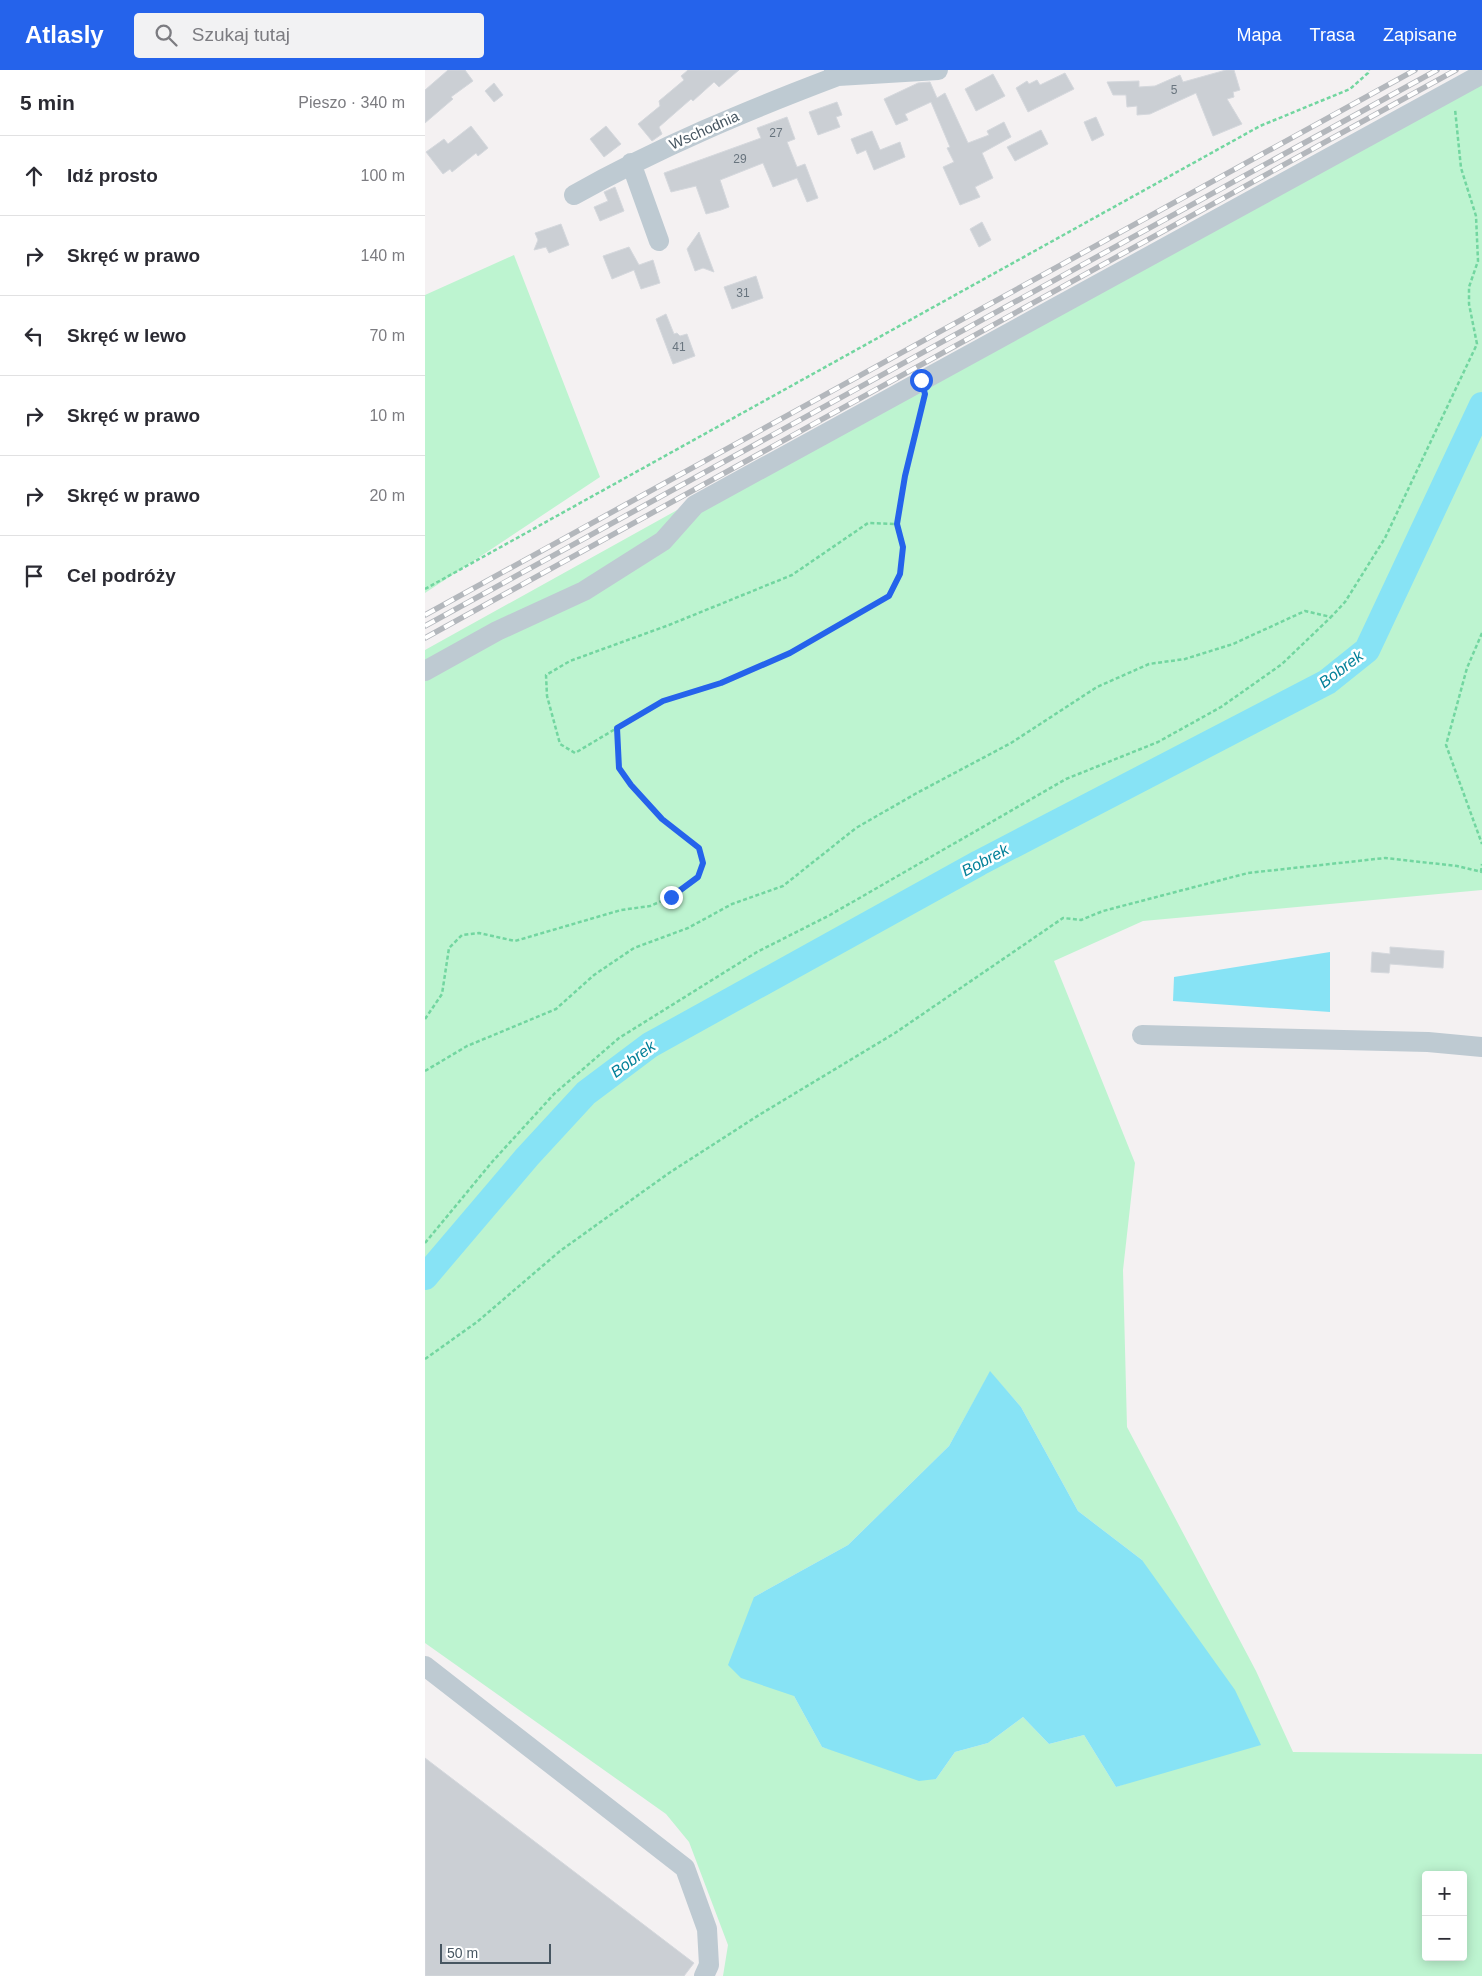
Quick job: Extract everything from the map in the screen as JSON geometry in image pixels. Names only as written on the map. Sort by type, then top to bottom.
[{"type":"street","name":"Wschodnia","points":[[574,195],[631,163],[836,73],[938,70]]},
{"type":"street","points":[[425,671],[497,631],[583,591],[663,541],[695,505],[1482,74]]},
{"type":"street","points":[[631,163],[659,241]]},
{"type":"street","points":[[1142,1035],[1428,1042],[1482,1046]]},
{"type":"street","points":[[425,1666],[685,1868],[707,1929],[709,1965],[704,1976]]},
{"type":"path","points":[[425,590],[1260,126],[1350,89],[1369,70]]},
{"type":"path","points":[[425,1243],[492,1162],[554,1094],[619,1038],[757,952],[830,915],[1066,779],[1158,742],[1221,707],[1282,664],[1345,602],[1385,538],[1477,344],[1469,304],[1469,287],[1478,261],[1476,216],[1461,168],[1455,128],[1454,88]]},
{"type":"path","points":[[897,524],[869,523],[792,576],[669,625],[570,660],[546,675],[547,696],[560,744],[575,753],[663,701],[721,683],[790,653],[889,596],[900,574],[903,547],[897,524],[905,476],[925,394],[921,380]]},
{"type":"path","points":[[425,1071],[467,1046],[556,1009],[594,975],[634,948],[688,928],[733,904],[783,886],[857,828],[915,794],[1011,743],[1097,687],[1149,664],[1185,659],[1233,644],[1305,611],[1331,616]]},
{"type":"path","points":[[1482,633],[1467,668],[1446,745],[1482,844]]},
{"type":"path","points":[[425,1019],[442,994],[449,948],[462,935],[479,933],[515,941],[621,910],[649,906],[671,897],[698,877],[703,863],[699,848],[662,819],[631,785],[619,768],[617,728]]},
{"type":"path","points":[[425,1359],[477,1322],[560,1251],[669,1173],[759,1115],[895,1033],[1063,918],[1081,920],[1103,911],[1248,873],[1385,858],[1457,866],[1481,872],[1482,864]]},
{"type":"green space","points":[[1482,70],[1482,890],[1143,921],[1054,961],[1135,1163],[1123,1270],[1127,1427],[1256,1671],[1293,1752],[1482,1754],[1482,1976],[723,1976],[728,1945],[689,1842],[666,1814],[425,1643],[425,650],[1079,287]],"holes":[[[990,1372],[1021,1407],[1078,1511],[1142,1560],[1148,1776],[1116,1787],[1084,1735],[1049,1744],[1023,1717],[988,1743],[955,1752],[936,1779],[822,1747],[794,1696],[754,1597],[848,1545],[949,1446]]]},
{"type":"green space","points":[[514,255],[600,477],[425,593],[425,295]]},
{"type":"water","points":[[1330,952],[1330,1012],[1173,1001],[1174,977]]},
{"type":"water","points":[[990,1371],[1021,1407],[1078,1511],[1142,1560],[1235,1690],[1261,1745],[1116,1787],[1084,1735],[1049,1744],[1023,1717],[988,1743],[955,1752],[936,1779],[919,1781],[822,1747],[794,1696],[741,1678],[728,1665],[754,1597],[848,1545],[949,1446]]},
{"type":"building","points":[[448,70],[465,70],[473,81],[451,97],[453,99],[425,123],[425,90]]},
{"type":"building","points":[[688,70],[739,70],[719,87],[714,82],[693,101],[691,99],[659,127],[662,134],[652,141],[638,124],[660,106],[659,101],[684,80],[681,76]]},
{"type":"building","points":[[1226,70],[1234,70],[1240,90],[1233,92],[1234,97],[1227,99],[1242,124],[1213,136],[1196,93],[1150,114],[1137,115],[1137,106],[1127,107],[1126,95],[1113,95],[1107,82],[1139,81],[1139,87],[1155,86],[1180,75],[1183,82]]},
{"type":"building","points":[[1065,73],[1074,89],[1028,112],[1016,88],[1027,81],[1029,84],[1037,80],[1040,85]]},
{"type":"building","points":[[993,74],[1005,96],[976,111],[965,89]]},
{"type":"building","points":[[930,82],[937,98],[945,93],[968,143],[989,135],[987,131],[1004,122],[1011,137],[982,153],[993,178],[975,187],[980,197],[960,205],[943,167],[954,162],[947,148],[950,147],[931,102],[905,114],[908,120],[896,125],[884,99],[918,83]]},
{"type":"building","points":[[494,83],[503,95],[494,102],[485,91]]},
{"type":"building","points":[[837,102],[842,115],[836,117],[840,127],[818,135],[809,112]]},
{"type":"building","points":[[787,117],[795,139],[787,142],[797,167],[805,164],[818,198],[807,202],[797,178],[773,187],[763,163],[720,180],[729,207],[721,210],[706,214],[696,186],[671,192],[664,173],[761,138],[757,128]]},
{"type":"building","points":[[1096,117],[1104,135],[1092,141],[1084,122]]},
{"type":"building","points":[[471,126],[488,148],[478,156],[476,153],[452,172],[450,169],[443,174],[426,152],[444,139],[448,144]]},
{"type":"building","points":[[606,126],[621,144],[604,157],[590,139]]},
{"type":"building","points":[[1041,130],[1048,144],[1015,161],[1007,147]]},
{"type":"building","points":[[872,131],[880,150],[900,142],[905,157],[874,170],[866,150],[857,154],[851,139]]},
{"type":"building","points":[[615,187],[624,211],[600,221],[594,207],[608,201],[604,192]]},
{"type":"building","points":[[982,222],[991,240],[979,247],[970,229]]},
{"type":"building","points":[[561,224],[569,245],[549,253],[546,247],[534,250],[538,240],[535,233]]},
{"type":"building","points":[[699,232],[714,272],[703,268],[695,271],[687,249]]},
{"type":"building","points":[[629,247],[639,265],[653,260],[660,283],[641,289],[634,270],[612,279],[603,256]]},
{"type":"building","points":[[756,276],[763,298],[732,309],[724,287]]},
{"type":"building","points":[[666,314],[674,334],[677,333],[680,336],[687,334],[695,356],[673,364],[656,319]]},
{"type":"building","points":[[1390,947],[1444,951],[1443,968],[1390,964],[1389,973],[1371,972],[1372,952],[1390,954]]},
{"type":"building","points":[[425,1758],[694,1963],[684,1976],[425,1976]]},
{"type":"waterway","name":"Bobrek","points":[[425,1277],[527,1157],[586,1093],[650,1045],[979,863],[1327,682],[1367,650],[1482,405]]},
{"type":"railway","points":[[425,615],[1415,70]]},
{"type":"railway","points":[[425,626],[1437,70]]},
{"type":"railway","points":[[425,638],[1456,70]]},
{"type":"route","points":[[671,897],[698,877],[703,863],[699,848],[662,819],[631,785],[619,768],[617,728],[663,701],[721,683],[790,653],[889,596],[900,574],[903,547],[897,524],[905,476],[922,413],[925,394],[921,380]]}]
